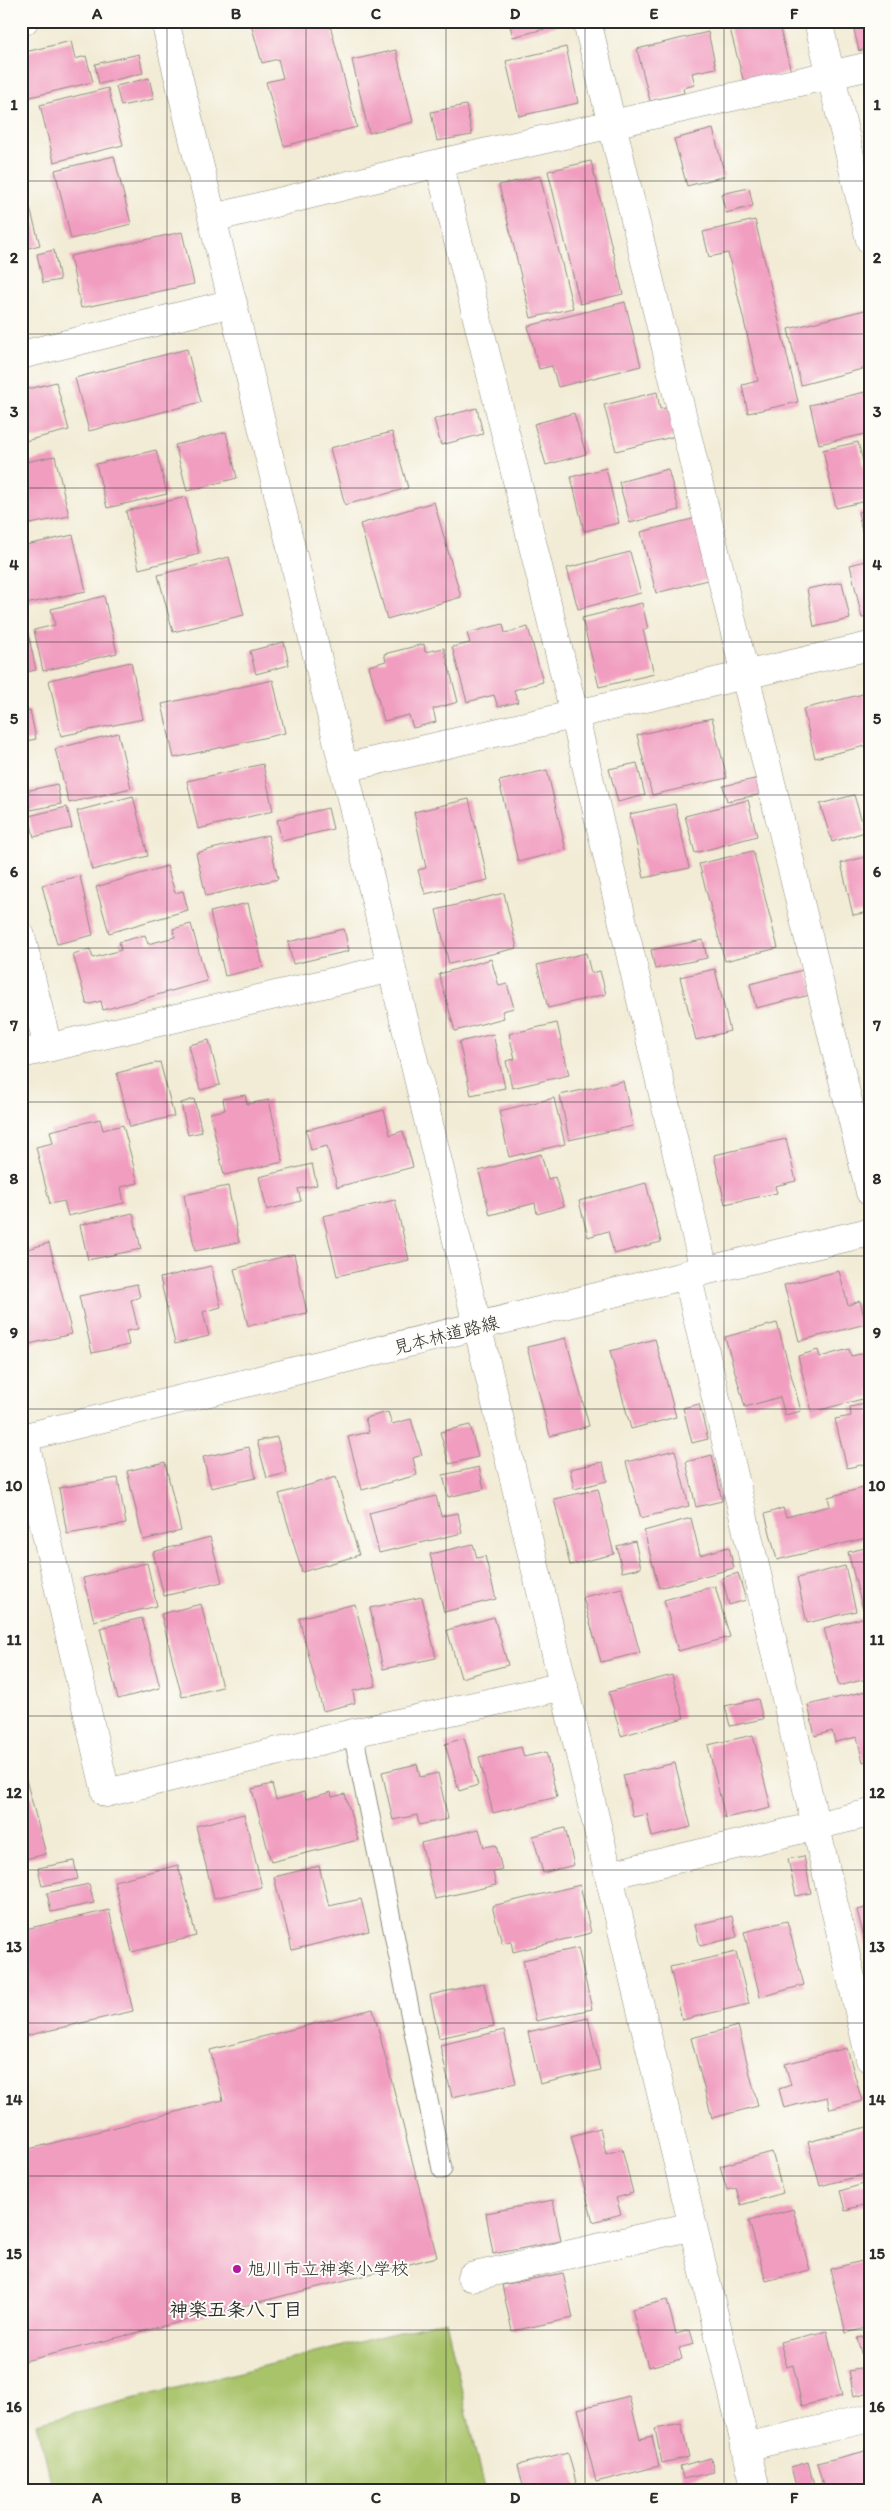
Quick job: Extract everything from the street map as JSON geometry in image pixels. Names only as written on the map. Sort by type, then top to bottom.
[{"type":"street","points":[[165,21],[756,2490]]},
{"type":"street","points":[[587,21],[870,1192]]},
{"type":"street","points":[[818,21],[870,240]]},
{"type":"street","points":[[213,218],[439,163],[870,66]]},
{"type":"street","points":[[439,163],[574,713],[816,1826],[870,2060]]},
{"type":"street","points":[[21,355],[233,303]]},
{"type":"street","points":[[344,768],[574,713],[745,676],[870,646]]},
{"type":"street","points":[[21,936],[48,1048]]},
{"type":"street","points":[[21,1054],[392,968]]},
{"type":"street","name":"見本林道路線","points":[[23,1438],[695,1272],[870,1232]]},
{"type":"street","points":[[23,1438],[106,1792],[353,1733],[564,1686]]},
{"type":"street","points":[[609,1875],[870,1813]]},
{"type":"street","points":[[472,2277],[693,2226]]},
{"type":"street","points":[[745,2447],[870,2418]]},
{"type":"lane","points":[[353,1733],[442,2170]]},
{"type":"green space","points":[[446,2320],[484,2490],[53,2490],[37,2423]]},
{"type":"building","points":[[261,21],[329,21],[357,127],[284,146],[266,82],[283,78],[278,59],[262,63],[251,24]]},
{"type":"building","points":[[509,21],[559,21],[560,25],[513,37]]},
{"type":"building","points":[[728,21],[778,21],[791,72],[744,83]]},
{"type":"building","points":[[852,21],[870,21],[870,48],[859,51]]},
{"type":"building","points":[[708,32],[716,68],[692,73],[695,85],[683,88],[684,93],[650,101],[637,49]]},
{"type":"building","points":[[71,41],[75,59],[86,56],[93,82],[22,99],[21,53]]},
{"type":"building","points":[[566,47],[578,103],[519,116],[506,61]]},
{"type":"building","points":[[396,50],[413,122],[369,133],[352,60]]},
{"type":"building","points":[[139,54],[143,73],[99,84],[95,64]]},
{"type":"building","points":[[149,78],[154,99],[121,106],[116,86]]},
{"type":"building","points":[[108,88],[123,145],[54,162],[40,105]]},
{"type":"building","points":[[466,105],[472,135],[437,141],[431,112]]},
{"type":"building","points":[[713,129],[725,176],[687,186],[674,139]]},
{"type":"building","points":[[114,156],[131,224],[71,239],[55,170]]},
{"type":"building","points":[[591,161],[623,294],[580,304],[548,171]]},
{"type":"building","points":[[540,176],[573,308],[531,318],[499,185]]},
{"type":"building","points":[[749,188],[753,206],[726,213],[721,194]]},
{"type":"building","points":[[25,190],[40,245],[21,250],[21,191]]},
{"type":"building","points":[[755,220],[798,402],[748,413],[742,385],[758,381],[728,253],[709,257],[703,232]]},
{"type":"building","points":[[182,232],[194,284],[81,308],[70,256]]},
{"type":"building","points":[[54,250],[60,280],[43,283],[37,254]]},
{"type":"building","points":[[625,302],[641,366],[558,387],[552,366],[539,369],[528,326]]},
{"type":"building","points":[[865,310],[870,328],[870,367],[801,385],[788,329]]},
{"type":"building","points":[[187,349],[201,402],[89,431],[75,378]]},
{"type":"building","points":[[56,382],[69,430],[21,442],[21,391]]},
{"type":"building","points":[[657,392],[660,409],[676,406],[684,434],[616,451],[604,405]]},
{"type":"building","points":[[865,392],[870,414],[870,433],[819,444],[810,405]]},
{"type":"building","points":[[477,408],[483,434],[441,445],[434,419]]},
{"type":"building","points":[[574,413],[586,454],[546,465],[534,424]]},
{"type":"building","points":[[226,432],[237,478],[187,491],[175,445]]},
{"type":"building","points":[[392,432],[408,488],[345,505],[330,448]]},
{"type":"building","points":[[858,442],[870,489],[870,500],[836,508],[823,450]]},
{"type":"building","points":[[156,450],[167,494],[107,508],[96,464]]},
{"type":"building","points":[[55,456],[69,516],[21,526],[21,463]]},
{"type":"building","points":[[606,468],[619,523],[584,531],[571,477]]},
{"type":"building","points":[[668,469],[679,510],[630,523],[619,482]]},
{"type":"building","points":[[186,497],[199,554],[139,569],[126,511]]},
{"type":"building","points":[[434,502],[461,597],[387,619],[360,524]]},
{"type":"building","points":[[870,509],[870,529],[862,531],[858,512]]},
{"type":"building","points":[[700,517],[715,578],[656,593],[641,532]]},
{"type":"building","points":[[73,535],[86,591],[21,605],[21,546]]},
{"type":"building","points":[[630,552],[641,593],[578,609],[567,568]]},
{"type":"building","points":[[229,557],[244,615],[173,632],[158,575]]},
{"type":"building","points":[[870,560],[870,617],[862,618],[850,565]]},
{"type":"building","points":[[842,582],[850,619],[814,627],[807,589]]},
{"type":"building","points":[[104,596],[117,653],[43,671],[34,630],[55,625],[51,609]]},
{"type":"building","points":[[642,603],[648,629],[643,630],[654,674],[599,687],[582,618]]},
{"type":"building","points":[[503,624],[505,633],[528,627],[543,682],[514,690],[518,702],[498,707],[494,695],[467,702],[452,647],[470,643],[467,633]]},
{"type":"building","points":[[28,633],[36,670],[21,673],[21,635]]},
{"type":"building","points":[[284,642],[289,665],[256,674],[250,651]]},
{"type":"building","points":[[424,644],[425,652],[444,648],[458,702],[433,709],[436,722],[413,728],[409,715],[384,721],[369,666],[386,661],[384,654]]},
{"type":"building","points":[[131,662],[143,719],[61,736],[49,680]]},
{"type":"building","points":[[273,680],[285,733],[174,758],[162,704]]},
{"type":"building","points":[[863,694],[870,721],[870,745],[815,758],[803,709]]},
{"type":"building","points":[[30,710],[36,739],[21,742],[21,712]]},
{"type":"building","points":[[712,718],[727,778],[652,795],[637,735]]},
{"type":"building","points":[[118,733],[131,788],[69,803],[55,749]]},
{"type":"building","points":[[637,763],[645,795],[618,802],[609,769]]},
{"type":"building","points":[[263,764],[273,811],[198,829],[187,781]]},
{"type":"building","points":[[547,770],[566,850],[518,862],[499,781]]},
{"type":"building","points":[[768,776],[772,792],[727,801],[723,786]]},
{"type":"building","points":[[57,784],[61,804],[31,810],[26,791]]},
{"type":"building","points":[[854,795],[865,832],[832,842],[820,804]]},
{"type":"building","points":[[133,796],[148,856],[92,870],[77,811]]},
{"type":"building","points":[[469,799],[488,880],[425,894],[418,870],[426,868],[414,812]]},
{"type":"building","points":[[748,800],[757,836],[695,853],[685,816]]},
{"type":"building","points":[[675,804],[689,868],[644,878],[630,814]]},
{"type":"building","points":[[67,807],[72,828],[34,837],[29,816]]},
{"type":"building","points":[[328,808],[333,829],[282,841],[277,820]]},
{"type":"building","points":[[268,835],[278,879],[206,896],[196,853]]},
{"type":"building","points":[[753,851],[778,948],[725,961],[699,864]]},
{"type":"building","points":[[870,856],[870,912],[853,915],[841,863]]},
{"type":"building","points":[[167,866],[175,893],[183,891],[188,910],[109,933],[96,887]]},
{"type":"building","points":[[80,876],[93,935],[57,944],[42,885]]},
{"type":"building","points":[[504,893],[517,948],[449,964],[436,910]]},
{"type":"building","points":[[248,903],[263,967],[225,976],[210,912]]},
{"type":"building","points":[[191,924],[207,981],[103,1010],[101,1001],[87,1005],[73,954],[90,949],[93,958],[121,950],[119,942],[145,935],[148,944],[175,937],[173,929]]},
{"type":"building","points":[[344,929],[349,951],[293,964],[288,942]]},
{"type":"building","points":[[703,940],[707,958],[655,969],[651,950]]},
{"type":"building","points":[[586,953],[591,973],[600,971],[606,994],[548,1008],[537,965]]},
{"type":"building","points":[[491,959],[499,986],[507,984],[514,1008],[502,1011],[504,1018],[455,1031],[439,974]]},
{"type":"building","points":[[715,969],[730,1031],[696,1040],[680,977]]},
{"type":"building","points":[[807,969],[814,994],[756,1008],[750,984]]},
{"type":"building","points":[[557,1023],[569,1075],[512,1088],[506,1061],[515,1059],[509,1034]]},
{"type":"building","points":[[493,1034],[505,1088],[471,1095],[459,1042]]},
{"type":"building","points":[[209,1040],[220,1085],[200,1090],[189,1045]]},
{"type":"building","points":[[160,1062],[174,1116],[130,1127],[117,1073]]},
{"type":"building","points":[[623,1081],[633,1126],[569,1140],[560,1095]]},
{"type":"building","points":[[245,1095],[247,1104],[269,1100],[283,1162],[224,1175],[210,1113],[225,1110],[223,1099]]},
{"type":"building","points":[[554,1098],[565,1144],[509,1157],[499,1111]]},
{"type":"building","points":[[194,1099],[202,1132],[188,1135],[181,1103]]},
{"type":"building","points":[[384,1110],[390,1135],[403,1131],[413,1167],[337,1187],[327,1146],[311,1150],[306,1130]]},
{"type":"building","points":[[100,1119],[103,1130],[123,1125],[138,1183],[121,1187],[124,1203],[68,1216],[64,1201],[50,1204],[36,1147],[53,1143],[50,1131]]},
{"type":"building","points":[[786,1139],[796,1181],[775,1186],[777,1193],[725,1204],[714,1155]]},
{"type":"building","points":[[541,1154],[548,1179],[555,1177],[564,1206],[537,1214],[535,1203],[490,1215],[479,1171]]},
{"type":"building","points":[[312,1164],[317,1185],[298,1189],[301,1201],[267,1210],[259,1177]]},
{"type":"building","points":[[646,1183],[661,1242],[614,1254],[608,1231],[588,1237],[579,1201]]},
{"type":"building","points":[[228,1186],[239,1242],[195,1251],[184,1195]]},
{"type":"building","points":[[395,1200],[409,1260],[337,1276],[323,1216]]},
{"type":"building","points":[[133,1213],[141,1249],[88,1260],[80,1225]]},
{"type":"building","points":[[49,1243],[72,1334],[21,1346],[21,1251]]},
{"type":"building","points":[[294,1254],[307,1313],[248,1326],[234,1269]]},
{"type":"building","points":[[211,1266],[221,1307],[203,1312],[209,1336],[175,1344],[160,1278]]},
{"type":"building","points":[[839,1271],[848,1305],[860,1301],[866,1324],[799,1341],[784,1285]]},
{"type":"building","points":[[137,1284],[140,1297],[131,1300],[138,1329],[126,1331],[129,1345],[92,1353],[79,1296]]},
{"type":"building","points":[[777,1323],[801,1411],[785,1415],[780,1397],[745,1407],[725,1337]]},
{"type":"building","points":[[566,1338],[589,1426],[550,1436],[527,1347]]},
{"type":"building","points":[[655,1339],[676,1417],[631,1429],[610,1351]]},
{"type":"building","points":[[849,1349],[851,1356],[870,1352],[870,1397],[812,1412],[798,1356],[818,1350],[820,1357]]},
{"type":"building","points":[[870,1403],[870,1463],[847,1468],[835,1419],[851,1416],[850,1407]]},
{"type":"building","points":[[699,1404],[708,1439],[692,1443],[683,1408]]},
{"type":"building","points":[[388,1412],[392,1424],[411,1419],[422,1455],[413,1458],[417,1475],[362,1490],[348,1437],[369,1432],[365,1418]]},
{"type":"building","points":[[470,1425],[478,1457],[449,1464],[440,1432]]},
{"type":"building","points":[[277,1437],[287,1473],[267,1478],[257,1441]]},
{"type":"building","points":[[249,1447],[256,1478],[211,1488],[203,1457]]},
{"type":"building","points":[[675,1450],[689,1506],[641,1518],[626,1462]]},
{"type":"building","points":[[712,1455],[722,1501],[696,1507],[686,1462]]},
{"type":"building","points":[[165,1462],[181,1531],[143,1540],[127,1471]]},
{"type":"building","points":[[603,1462],[607,1481],[574,1489],[570,1469]]},
{"type":"building","points":[[479,1467],[484,1489],[448,1497],[443,1475]]},
{"type":"building","points":[[336,1477],[359,1555],[302,1572],[279,1494]]},
{"type":"building","points":[[118,1478],[126,1524],[67,1534],[59,1488]]},
{"type":"building","points":[[863,1488],[866,1497],[870,1496],[870,1537],[777,1560],[765,1514],[783,1508],[786,1517],[830,1506],[828,1497]]},
{"type":"building","points":[[598,1489],[614,1554],[570,1565],[554,1499]]},
{"type":"building","points":[[436,1496],[441,1516],[458,1513],[462,1533],[379,1553],[369,1513]]},
{"type":"building","points":[[691,1518],[700,1555],[729,1547],[734,1568],[659,1588],[644,1531]]},
{"type":"building","points":[[210,1537],[222,1582],[164,1596],[153,1552]]},
{"type":"building","points":[[635,1541],[641,1568],[622,1572],[617,1546]]},
{"type":"building","points":[[473,1544],[477,1558],[485,1556],[496,1599],[444,1612],[430,1554]]},
{"type":"building","points":[[870,1547],[870,1608],[863,1610],[848,1552]]},
{"type":"building","points":[[147,1563],[157,1606],[94,1621],[83,1578]]},
{"type":"building","points":[[845,1566],[856,1611],[807,1623],[797,1578]]},
{"type":"building","points":[[738,1573],[746,1600],[729,1605],[722,1578]]},
{"type":"building","points":[[715,1586],[730,1637],[678,1651],[664,1600]]},
{"type":"building","points":[[622,1588],[640,1653],[601,1662],[583,1597]]},
{"type":"building","points":[[422,1597],[436,1658],[383,1669],[370,1608]]},
{"type":"building","points":[[201,1604],[222,1687],[182,1697],[161,1614]]},
{"type":"building","points":[[355,1604],[376,1686],[353,1691],[355,1703],[323,1711],[299,1618]]},
{"type":"building","points":[[870,1616],[870,1678],[839,1686],[824,1628]]},
{"type":"building","points":[[494,1617],[508,1665],[461,1678],[447,1630]]},
{"type":"building","points":[[142,1618],[160,1688],[118,1699],[100,1628]]},
{"type":"building","points":[[672,1675],[684,1718],[621,1736],[609,1692]]},
{"type":"building","points":[[870,1690],[870,1760],[863,1762],[857,1737],[835,1742],[832,1731],[815,1736],[808,1705]]},
{"type":"building","points":[[758,1699],[763,1719],[730,1726],[725,1706]]},
{"type":"building","points":[[753,1735],[771,1808],[725,1818],[708,1745]]},
{"type":"building","points":[[464,1738],[478,1785],[459,1791],[445,1744]]},
{"type":"building","points":[[521,1747],[524,1757],[546,1752],[557,1797],[493,1813],[479,1757]]},
{"type":"building","points":[[21,1761],[46,1854],[21,1860]]},
{"type":"building","points":[[675,1763],[691,1827],[652,1837],[647,1814],[633,1817],[623,1775]]},
{"type":"building","points":[[417,1764],[420,1777],[438,1773],[448,1819],[419,1825],[417,1815],[393,1820],[382,1772]]},
{"type":"building","points":[[272,1784],[276,1800],[304,1792],[306,1799],[331,1792],[332,1797],[345,1794],[358,1840],[271,1862],[252,1789]]},
{"type":"building","points":[[244,1814],[262,1887],[214,1898],[196,1826]]},
{"type":"building","points":[[565,1828],[574,1865],[543,1873],[533,1836]]},
{"type":"building","points":[[479,1829],[484,1847],[496,1845],[502,1870],[493,1872],[496,1885],[435,1899],[421,1843]]},
{"type":"building","points":[[804,1856],[811,1893],[796,1896],[788,1859]]},
{"type":"building","points":[[74,1861],[78,1879],[42,1886],[38,1868]]},
{"type":"building","points":[[178,1865],[196,1936],[132,1952],[114,1881]]},
{"type":"building","points":[[319,1866],[329,1906],[361,1899],[369,1931],[292,1950],[274,1877]]},
{"type":"building","points":[[89,1884],[94,1903],[51,1912],[47,1893]]},
{"type":"building","points":[[580,1885],[591,1933],[513,1952],[511,1941],[502,1943],[492,1906]]},
{"type":"building","points":[[870,1907],[870,1957],[869,1957],[857,1910]]},
{"type":"building","points":[[109,1910],[133,2011],[21,2037],[21,1930]]},
{"type":"building","points":[[732,1916],[737,1937],[700,1946],[695,1925]]},
{"type":"building","points":[[787,1921],[804,1985],[760,1997],[744,1932]]},
{"type":"building","points":[[578,1948],[592,2009],[536,2021],[523,1960]]},
{"type":"building","points":[[736,1952],[749,2004],[682,2020],[670,1967]]},
{"type":"building","points":[[484,1983],[494,2026],[439,2038],[430,1995]]},
{"type":"building","points":[[373,2009],[437,2257],[21,2362],[21,2151],[223,2100],[210,2050]]},
{"type":"building","points":[[588,2018],[600,2070],[540,2084],[528,2032]]},
{"type":"building","points":[[738,2026],[758,2106],[712,2118],[691,2038]]},
{"type":"building","points":[[504,2030],[516,2083],[452,2097],[440,2045]]},
{"type":"building","points":[[847,2048],[862,2101],[830,2109],[827,2097],[784,2108],[779,2089],[791,2085],[785,2064]]},
{"type":"building","points":[[867,2127],[870,2136],[870,2173],[820,2186],[808,2142]]},
{"type":"building","points":[[600,2128],[606,2154],[622,2149],[633,2193],[616,2198],[621,2214],[593,2222],[571,2136]]},
{"type":"building","points":[[772,2152],[783,2193],[741,2205],[736,2188],[727,2190],[720,2166]]},
{"type":"building","points":[[870,2182],[870,2203],[845,2210],[840,2191]]},
{"type":"building","points":[[553,2200],[561,2241],[493,2254],[486,2213]]},
{"type":"building","points":[[793,2209],[810,2270],[766,2281],[749,2221]]},
{"type":"building","points":[[870,2259],[870,2327],[846,2333],[830,2269]]},
{"type":"building","points":[[563,2273],[573,2318],[512,2331],[502,2285]]},
{"type":"building","points":[[667,2300],[676,2334],[690,2330],[694,2344],[679,2348],[682,2359],[648,2367],[632,2309]]},
{"type":"building","points":[[827,2331],[842,2396],[802,2406],[793,2365],[787,2367],[780,2342]]},
{"type":"building","points":[[870,2335],[870,2392],[854,2396],[849,2371],[865,2368],[857,2338]]},
{"type":"building","points":[[629,2396],[640,2439],[652,2436],[659,2466],[596,2482],[578,2409]]},
{"type":"building","points":[[681,2424],[689,2457],[662,2463],[655,2429]]},
{"type":"building","points":[[870,2450],[870,2490],[824,2490],[817,2463]]},
{"type":"building","points":[[568,2452],[578,2490],[524,2490],[518,2465]]},
{"type":"building","points":[[711,2458],[714,2472],[683,2479],[680,2466]]},
{"type":"building","points":[[808,2462],[815,2490],[797,2490],[791,2467]]},
{"type":"place","name":"旭川市立神楽小学校","points":[[237,2269]]},
{"type":"district","name":"神楽五条八丁目","points":[[236,2309]]}]
